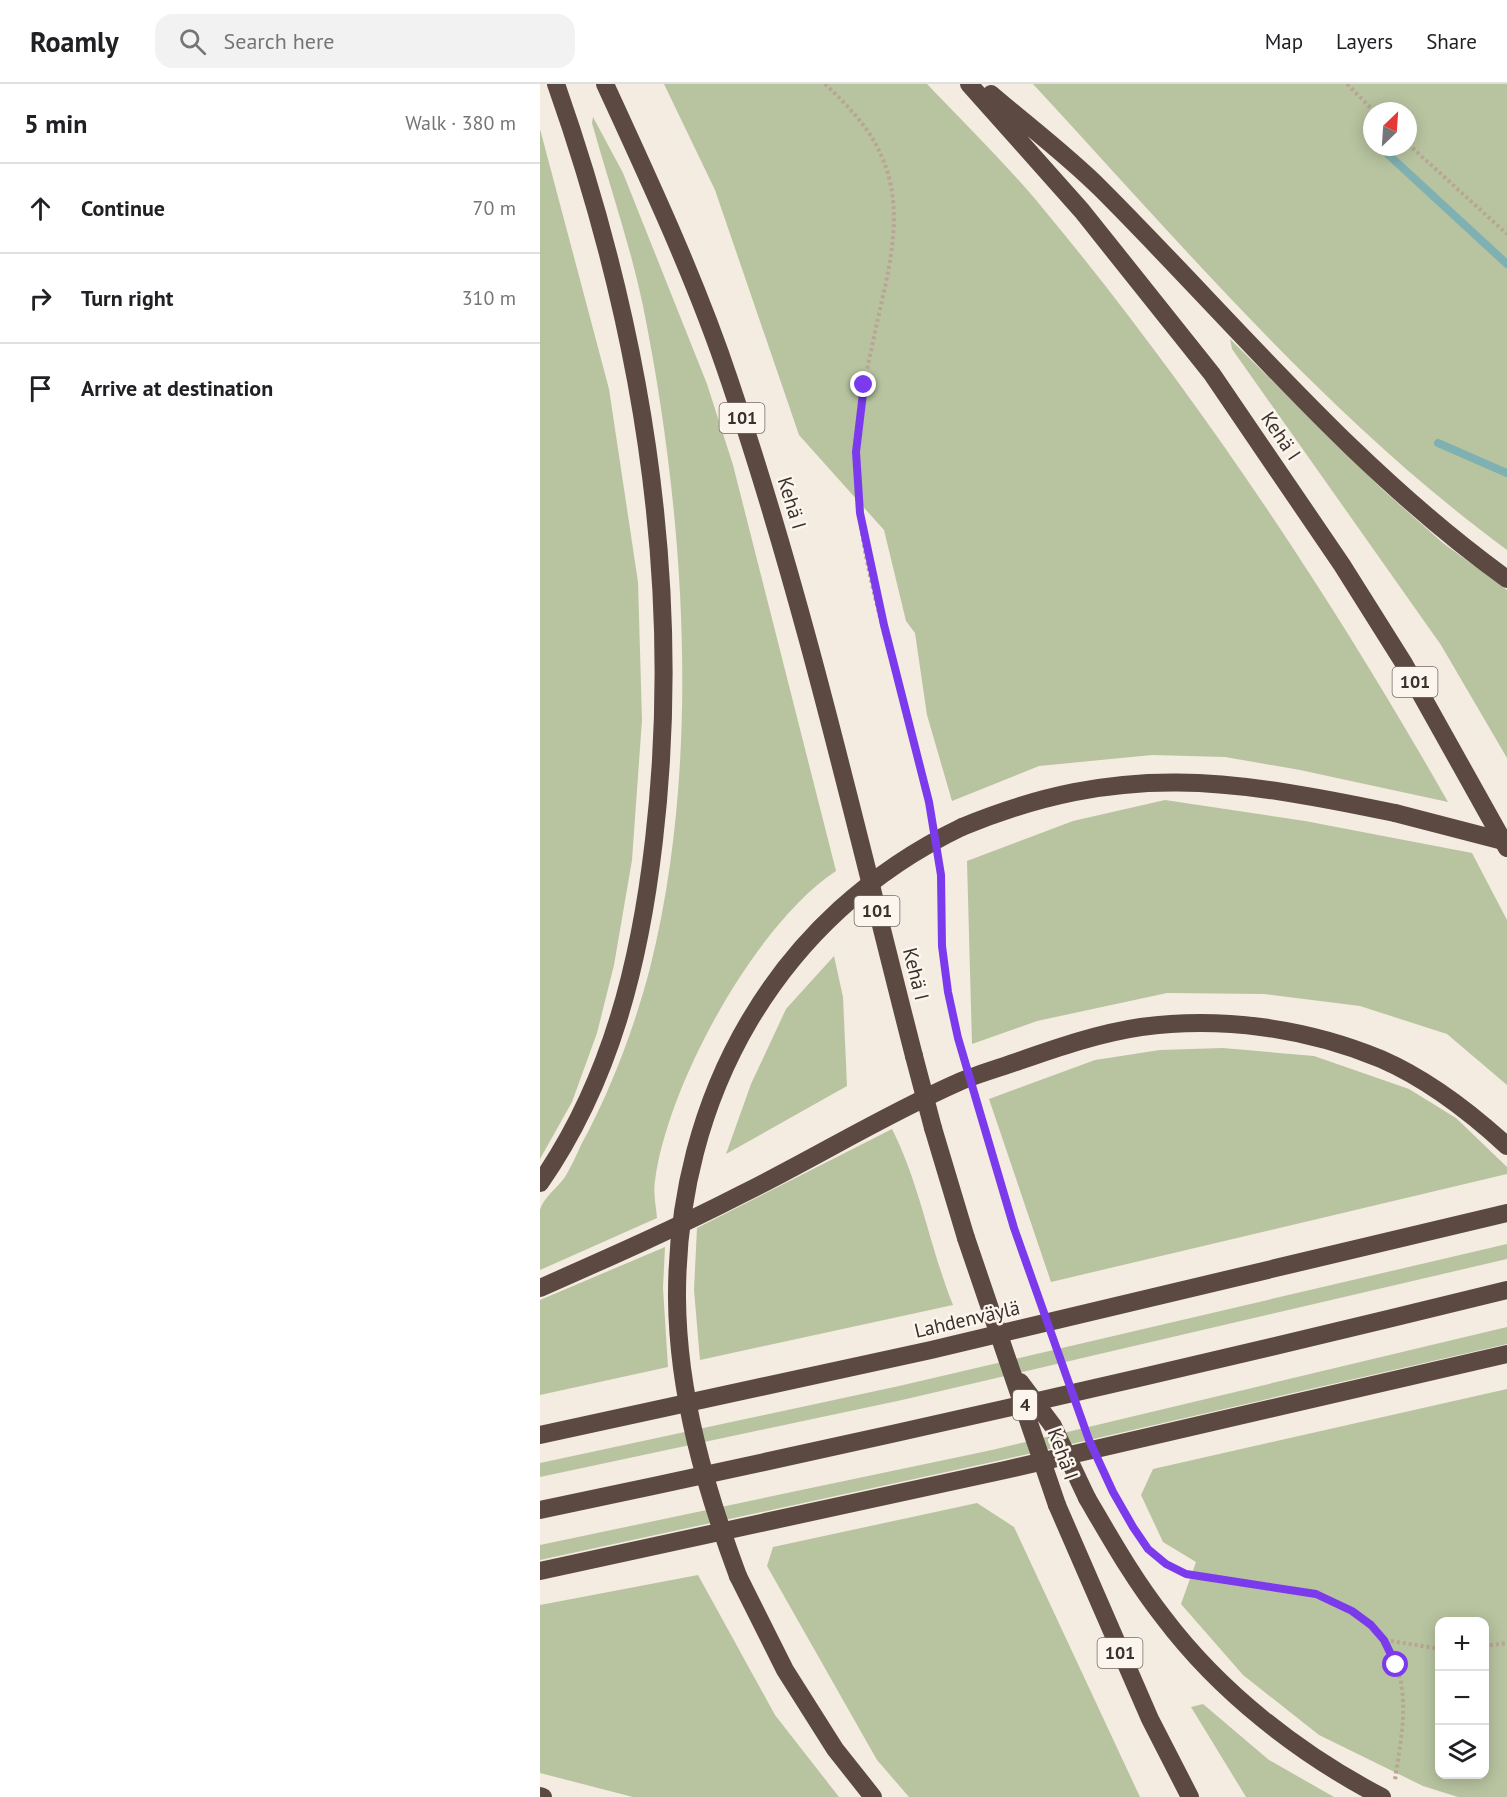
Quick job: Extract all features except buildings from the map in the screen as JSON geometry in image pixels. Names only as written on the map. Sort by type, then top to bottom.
[{"type":"highway","points":[[540,1183],[578,1122],[597,1082],[621,1013],[640,937],[651,866],[664,727],[662,590],[650,458],[629,333],[584,163],[556,84]]},
{"type":"highway","name":"Kehä I","points":[[605,84],[693,280],[730,380],[764,487],[811,648],[933,1128],[1008,1366],[1058,1505],[1145,1708],[1190,1797]]},
{"type":"highway","name":"Kehä I","points":[[969,84],[1082,211],[1212,374],[1342,565],[1403,662],[1507,848]]},
{"type":"highway","points":[[979,84],[1099,188],[1277,375],[1350,447],[1427,518],[1507,579]]},
{"type":"highway","points":[[873,1797],[835,1749],[785,1670],[738,1576],[711,1502],[693,1429],[682,1359],[677,1301],[682,1211],[700,1128],[733,1049],[770,987],[796,953],[824,924],[881,873],[928,844],[962,827],[995,814],[1061,794],[1106,786],[1163,781],[1256,787],[1395,813],[1507,842]]},
{"type":"highway","points":[[540,1288],[620,1253],[742,1194],[873,1124],[960,1082],[1068,1044],[1140,1027],[1190,1023],[1248,1025],[1334,1043],[1382,1060],[1470,1113],[1507,1146]]},
{"type":"highway","name":"Lahdenväylä","points":[[540,1435],[931,1350],[1507,1213]]},
{"type":"highway","name":"4","points":[[540,1510],[920,1430],[1507,1290]]},
{"type":"highway","points":[[540,1571],[1005,1470],[1507,1354]]},
{"type":"highway","points":[[1008,1366],[1053,1426],[1087,1498],[1125,1564],[1191,1651],[1267,1721],[1351,1781],[1388,1794]]},
{"type":"path","points":[[825,84],[854,112],[881,155],[893,197],[894,242],[864,385],[856,452],[857,482],[865,543],[932,823]]},
{"type":"path","points":[[1347,84],[1365,102]]},
{"type":"path","points":[[1417,152],[1507,234]]},
{"type":"path","points":[[938,854],[941,875],[942,946],[948,992],[958,1038],[1014,1228],[1089,1440],[1118,1501]]},
{"type":"path","points":[[1128,1518],[1148,1549],[1166,1564],[1186,1574],[1316,1594],[1352,1611],[1371,1625],[1384,1640],[1396,1665],[1402,1690],[1403,1717],[1388,1794]]},
{"type":"path","points":[[1384,1640],[1435,1648]]},
{"type":"path","points":[[1489,1645],[1507,1643]]},
{"type":"green space","points":[[664,84],[927,84],[1036,200],[1094,271],[1203,417],[1256,492],[1355,645],[1448,802],[1300,770],[1225,757],[1152,755],[1039,766],[952,801],[927,715],[915,633],[906,621],[884,530],[799,435],[715,190]]},
{"type":"green space","points":[[1033,84],[1507,84],[1507,550],[1441,499],[1379,444],[1318,387],[1202,268]]},
{"type":"green space","points":[[593,117],[623,173],[707,384],[733,465],[836,871],[805,896],[775,928],[746,967],[696,1055],[677,1100],[663,1143],[654,1186],[657,1218],[540,1270],[540,1210],[544,1201],[567,1173],[612,1081],[637,1014],[650,968],[666,889],[677,806],[682,722],[682,637],[677,552],[669,468],[657,386],[638,283],[592,123]]},
{"type":"green space","points":[[540,129],[609,389],[638,582],[642,720],[632,860],[614,965],[597,1033],[572,1102],[540,1159]]},
{"type":"green space","points":[[1230,339],[1383,490],[1443,543],[1507,590],[1507,758],[1441,645],[1232,349]]},
{"type":"green space","points":[[1165,800],[1305,821],[1472,853],[1507,920],[1507,1085],[1447,1034],[1360,1006],[1264,994],[1167,993],[1037,1021],[972,1044],[967,861],[1073,821]]},
{"type":"green space","points":[[834,956],[843,997],[847,1086],[726,1154],[751,1084],[786,1009]]},
{"type":"green space","points":[[1223,1048],[1314,1056],[1409,1089],[1456,1118],[1507,1167],[1507,1174],[1051,1282],[989,1099],[1095,1060],[1160,1050]]},
{"type":"green space","points":[[892,1129],[918,1194],[953,1305],[700,1360],[694,1290],[697,1228]]},
{"type":"green space","points":[[1507,1244],[1507,1259],[902,1400],[540,1477],[540,1463],[899,1386]]},
{"type":"green space","points":[[665,1247],[663,1288],[668,1367],[540,1395],[540,1300]]},
{"type":"green space","points":[[1507,1327],[1507,1344],[997,1461],[540,1560],[540,1545],[992,1450]]},
{"type":"green space","points":[[1507,1389],[1507,1797],[1458,1797],[1423,1786],[1319,1735],[1243,1675],[1181,1604],[1196,1562],[1163,1542],[1141,1495],[1153,1469]]},
{"type":"green space","points":[[977,1503],[1014,1527],[1140,1797],[909,1797],[877,1760],[767,1566],[773,1547]]},
{"type":"green space","points":[[698,1575],[775,1715],[839,1797],[633,1797],[540,1773],[540,1605]]},
{"type":"green space","points":[[1203,1704],[1269,1760],[1334,1797],[1246,1797],[1191,1707]]},
{"type":"waterway","points":[[1390,156],[1507,264]]},
{"type":"waterway","points":[[1438,443],[1507,473]]},
{"type":"route","points":[[864,385],[856,452],[860,513],[884,625],[929,802],[941,875],[942,946],[948,992],[958,1038],[1014,1228],[1089,1440],[1113,1492],[1133,1527],[1148,1549],[1166,1564],[1186,1574],[1316,1594],[1352,1611],[1371,1625],[1384,1640],[1396,1665]]}]
